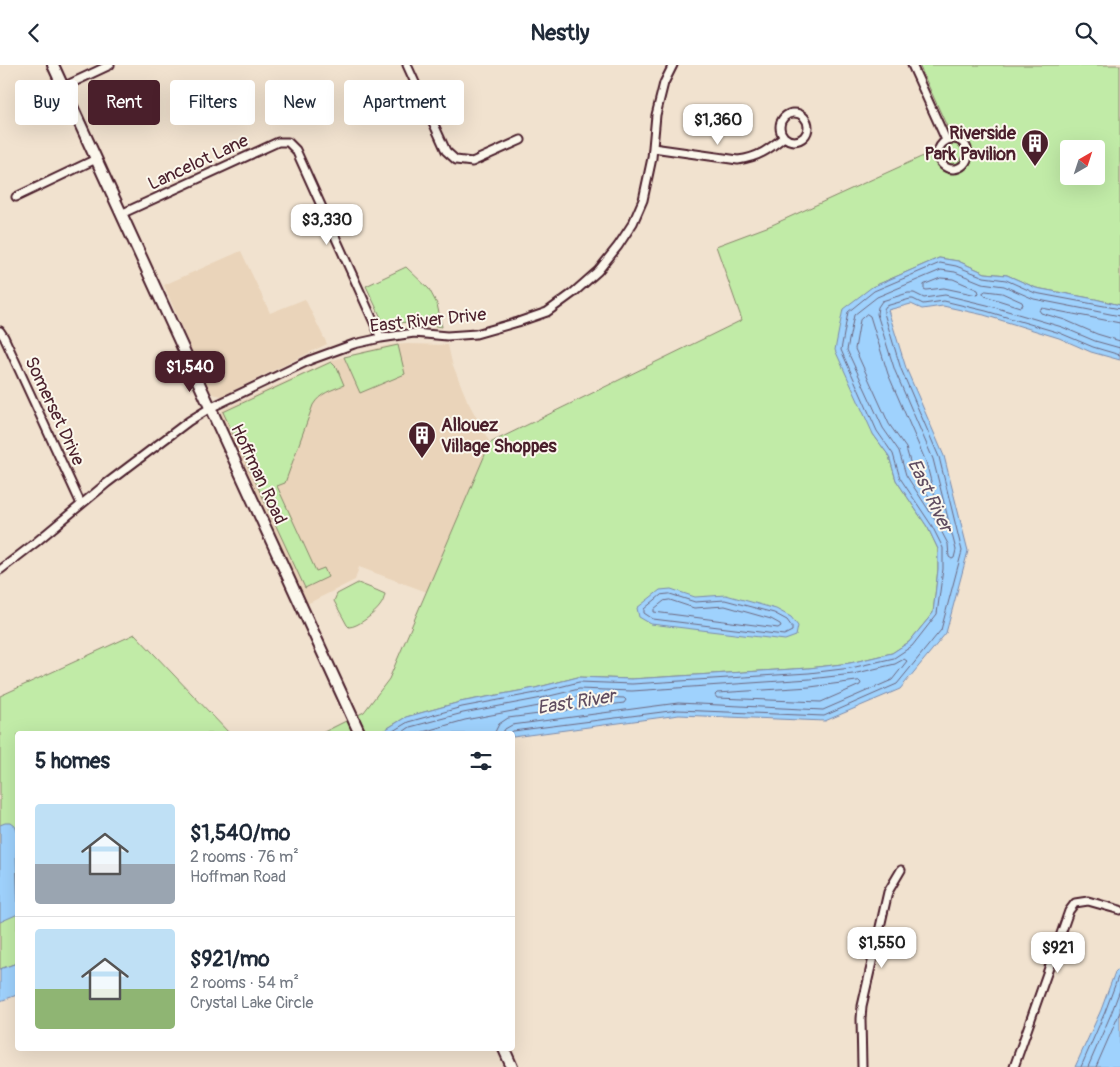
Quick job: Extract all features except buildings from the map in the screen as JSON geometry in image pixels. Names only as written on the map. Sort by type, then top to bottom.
[{"type":"street","name":"Hoffman Road","points":[[53,65],[60,80]]},
{"type":"street","points":[[78,80],[110,65]]},
{"type":"street","points":[[407,65],[446,151],[456,160],[472,162],[521,139]]},
{"type":"street","name":"East River Drive","points":[[0,571],[114,477],[210,407],[310,360],[354,344],[414,333],[447,336],[476,334],[548,312],[598,271],[633,223],[643,200],[656,115],[664,83],[673,65]]},
{"type":"street","points":[[912,65],[946,140]]},
{"type":"street","points":[[789,113],[798,113],[806,118],[808,127],[805,136],[792,141],[784,137],[780,129],[782,119],[785,116],[789,113]]},
{"type":"street","name":"Hoffman Road","points":[[78,120],[359,731]]},
{"type":"street","points":[[652,148],[738,160],[761,154],[784,137]]},
{"type":"street","points":[[946,140],[960,140],[967,147],[967,161],[960,167],[950,168],[941,163],[938,153],[939,148],[946,140]]},
{"type":"street","name":"Lancelot Lane","points":[[122,214],[278,141],[288,142],[296,150],[381,338]]},
{"type":"street","points":[[16,197],[96,159]]},
{"type":"street","name":"Somerset Drive","points":[[0,331],[81,504]]},
{"type":"street","points":[[862,1067],[862,1006],[888,892],[901,870]]},
{"type":"street","points":[[1014,1067],[1069,911],[1075,903],[1088,901],[1120,910]]},
{"type":"street","points":[[505,1051],[512,1067]]},
{"type":"shaded area","points":[[241,251],[270,313],[305,299],[327,344],[222,396],[213,394],[208,390],[164,285]]},
{"type":"shaded area","points":[[390,345],[448,345],[452,363],[467,400],[490,443],[427,592],[359,567],[355,580],[307,604],[221,418],[222,410],[333,360]]},
{"type":"green space","points":[[919,65],[1120,65],[1120,305],[1036,288],[1007,275],[985,273],[958,261],[939,258],[872,287],[873,434],[889,456],[896,480],[928,528],[938,549],[938,569],[933,613],[909,642],[892,653],[850,663],[809,668],[631,679],[578,677],[535,688],[460,702],[406,717],[383,731],[326,731],[364,712],[389,679],[490,443],[742,320],[716,246],[772,225],[954,142]]},
{"type":"green space","points":[[406,267],[429,289],[437,304],[442,327],[409,322],[384,324],[366,286]]},
{"type":"green space","points":[[398,345],[405,374],[360,393],[344,357]]},
{"type":"green space","points":[[331,362],[337,368],[344,385],[323,395],[313,405],[285,483],[277,486],[316,571],[324,568],[328,577],[305,588],[223,412]]},
{"type":"green space","points":[[358,583],[385,594],[384,599],[378,609],[361,622],[349,627],[334,601],[337,594]]},
{"type":"green space","points":[[135,634],[227,731],[15,731],[15,964],[0,969],[0,696]]},
{"type":"water","name":"East River","points":[[939,258],[958,261],[985,273],[1007,275],[1036,288],[1120,305],[1120,360],[1091,352],[1059,338],[984,315],[943,306],[922,309],[911,304],[888,310],[906,368],[944,456],[968,551],[946,633],[900,689],[825,721],[679,715],[515,737],[515,731],[383,731],[406,717],[460,702],[535,688],[578,677],[631,679],[809,668],[850,663],[892,653],[909,642],[933,613],[938,569],[938,549],[928,528],[896,480],[889,456],[873,434],[835,350],[843,309],[872,287]]},
{"type":"water","points":[[671,589],[695,597],[726,595],[776,609],[791,617],[798,626],[796,636],[785,640],[651,624],[639,617],[637,608],[660,590]]},
{"type":"water","points":[[11,823],[15,826],[15,915],[0,922],[0,825]]},
{"type":"water","points":[[15,964],[15,996],[0,1001],[0,969]]},
{"type":"water","points":[[1117,970],[1120,971],[1120,1067],[1075,1067],[1101,1010]]},
{"type":"place","name":"Riverside Park Pavilion","points":[[1035,167]]},
{"type":"place","name":"Allouez Village Shoppes","points":[[422,459]]}]
